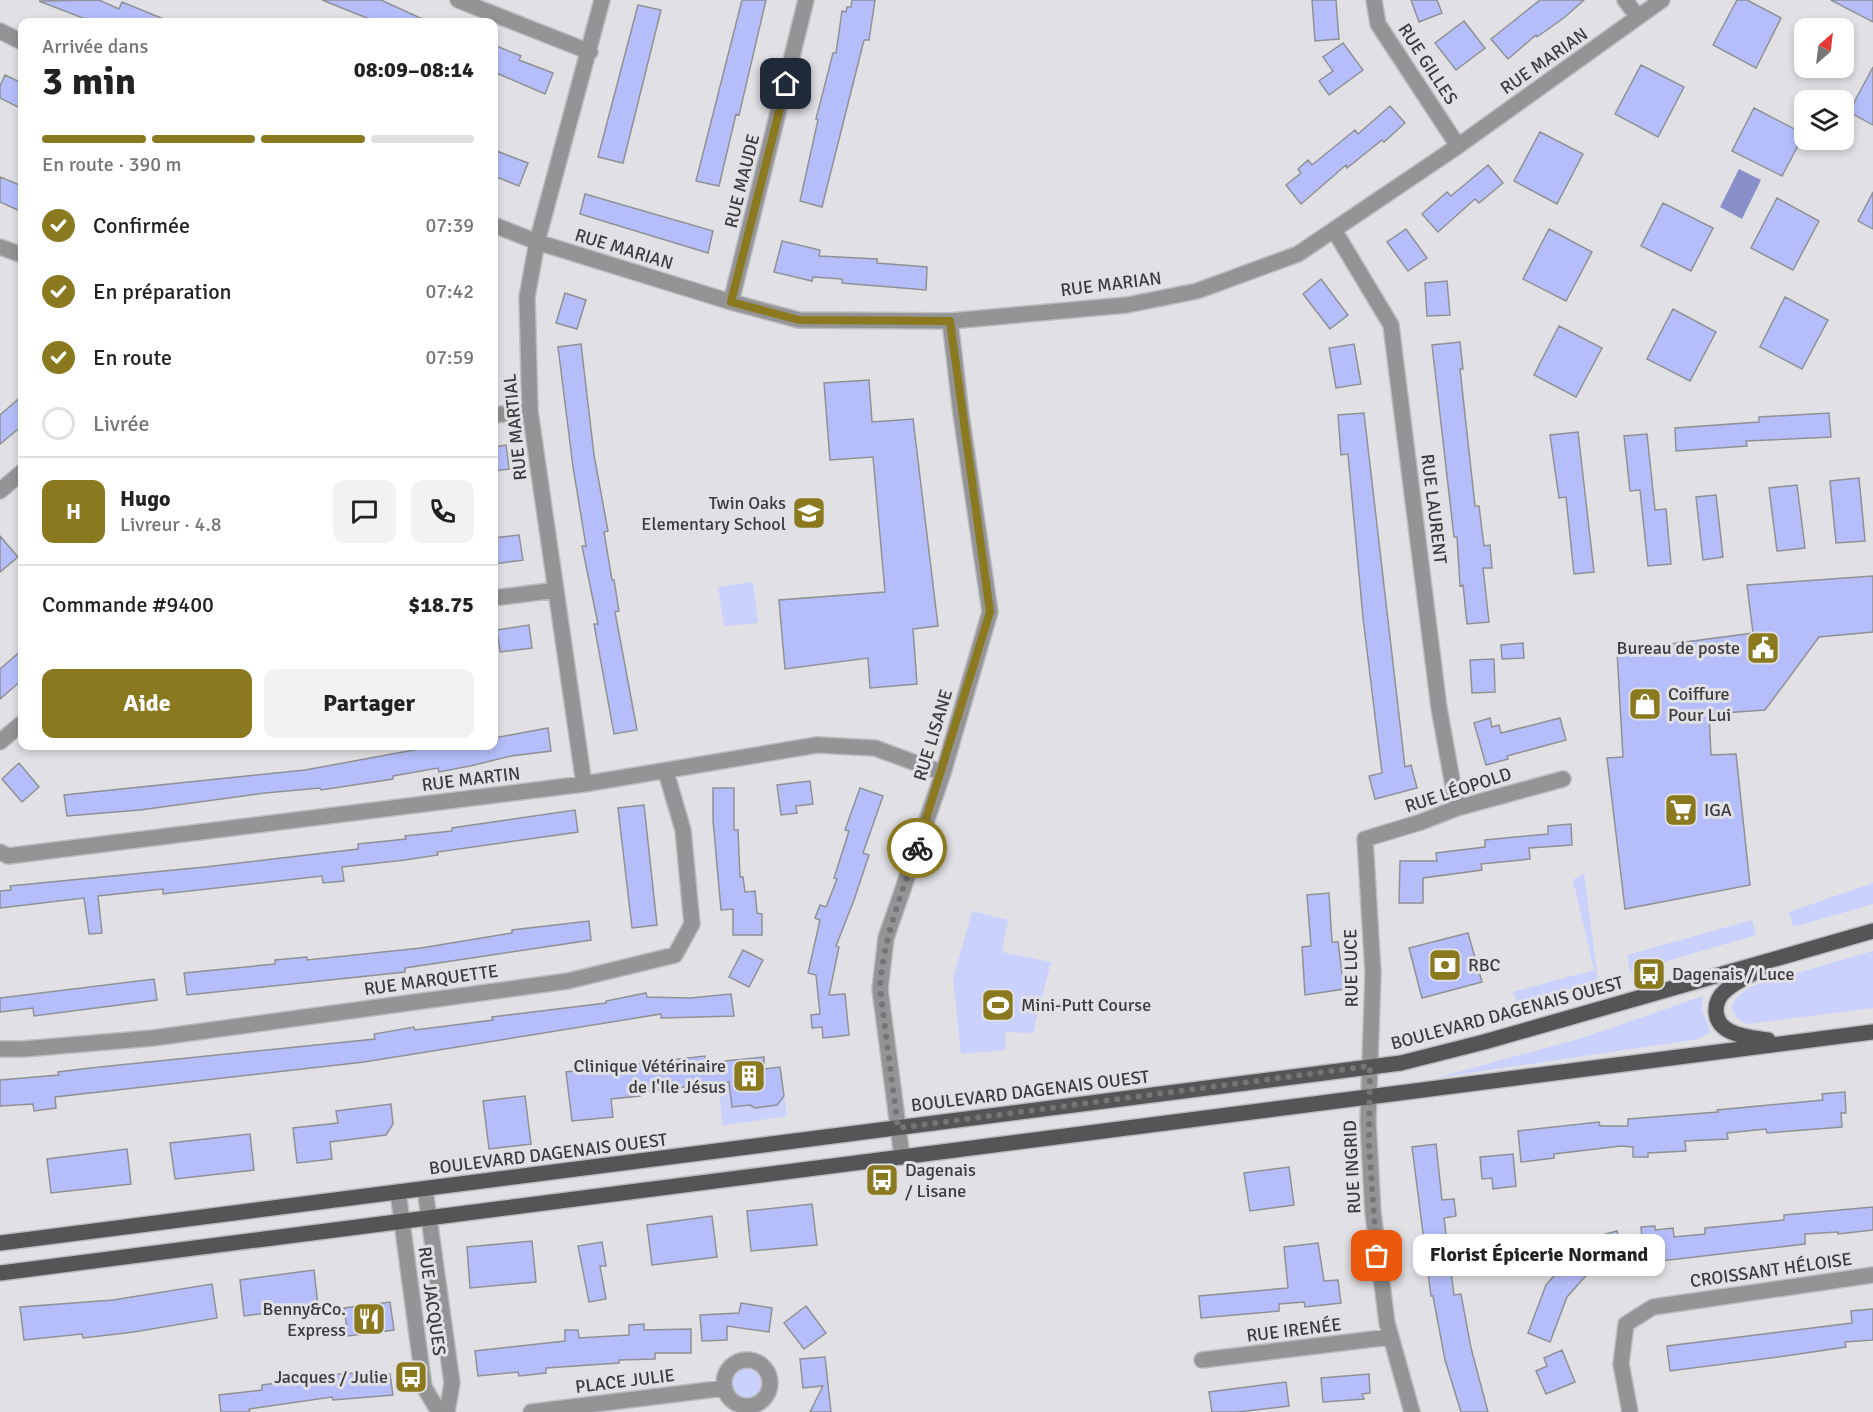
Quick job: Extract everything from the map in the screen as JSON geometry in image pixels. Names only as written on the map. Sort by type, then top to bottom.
[{"type":"main road","name":"BOULEVARD DAGENAIS OUEST","points":[[0,1243],[1370,1066],[1446,1053],[1873,931]]},
{"type":"main road","points":[[1783,1043],[1729,1032],[1721,1024],[1716,1013],[1718,1000],[1726,990],[1785,955]]},
{"type":"main road","points":[[0,1273],[1873,1032]]},
{"type":"street","points":[[458,0],[590,52]]},
{"type":"street","name":"RUE MARTIAL","points":[[584,784],[530,411],[527,297],[537,242],[590,52],[602,0]]},
{"type":"street","name":"RUE MAUDE","points":[[731,302],[806,0]]},
{"type":"street","name":"RUE GILLES","points":[[1374,0],[1378,24],[1458,146]]},
{"type":"street","points":[[1625,0],[1638,17]]},
{"type":"street","name":"RUE MARIAN","points":[[498,227],[537,242],[731,302],[799,320],[950,321],[1127,305],[1197,291],[1298,254],[1458,146],[1662,0]]},
{"type":"street","points":[[0,32],[18,40]]},
{"type":"street","name":"RUE LAURENT","points":[[1334,230],[1391,325],[1439,708],[1457,808]]},
{"type":"street","points":[[0,247],[18,254]]},
{"type":"street","name":"RUE LISANE","points":[[902,1157],[880,989],[881,967],[886,938],[943,773],[990,612],[950,321]]},
{"type":"street","points":[[498,415],[530,411]]},
{"type":"street","points":[[0,491],[18,475]]},
{"type":"street","points":[[498,597],[556,590]]},
{"type":"street","points":[[0,742],[18,726]]},
{"type":"street","name":"RUE MARTIN","points":[[0,852],[8,856],[20,855],[584,784],[816,745],[875,748],[943,773]]},
{"type":"street","name":"RUE MARQUETTE","points":[[0,1048],[23,1049],[153,1038],[556,982],[675,955],[692,924],[683,830],[666,772]]},
{"type":"street","name":"RUE LÉOPOLD","points":[[1365,839],[1457,808],[1563,779]]},
{"type":"street","name":"RUE LUCE","points":[[1365,839],[1372,961],[1369,1097]]},
{"type":"street","name":"RUE INGRID","points":[[1369,1097],[1369,1146],[1374,1224],[1390,1337],[1412,1412]]},
{"type":"street","name":"RUE JACQUES","points":[[425,1189],[452,1383],[447,1412]]},
{"type":"street","name":"RUE JACQUES","points":[[398,1192],[424,1387],[439,1412]]},
{"type":"street","name":"CROISSANT HÉLOISE","points":[[1630,1412],[1621,1364],[1626,1323],[1653,1306],[1873,1275]]},
{"type":"street","name":"RUE IRENÉE","points":[[1202,1360],[1390,1337]]},
{"type":"street","name":"PLACE JULIE","points":[[531,1412],[725,1388]]},
{"type":"shaded area","points":[[1739,169],[1761,180],[1742,219],[1720,207]]},
{"type":"shaded area","points":[[753,582],[758,623],[724,626],[718,587]]},
{"type":"shaded area","points":[[1584,873],[1598,980],[1518,1005],[1513,992],[1594,970],[1573,880]]},
{"type":"shaded area","points":[[1873,883],[1873,904],[1793,927],[1789,912]]},
{"type":"shaded area","name":"Mini-Putt Course","points":[[972,911],[1008,920],[1002,952],[1051,962],[1033,1033],[1005,1032],[1006,1050],[961,1054],[953,979]]},
{"type":"shaded area","points":[[1752,920],[1756,935],[1630,972],[1627,955]]},
{"type":"shaded area","points":[[1873,951],[1873,1008],[1747,1024],[1738,1019],[1731,1008],[1736,998],[1749,987]]},
{"type":"shaded area","points":[[1703,996],[1702,1010],[1711,1032],[1698,1039],[1436,1078],[1582,1038]]},
{"type":"shaded area","points":[[729,1082],[732,1107],[777,1105],[784,1096],[787,1116],[722,1126],[719,1084]]},
{"type":"shaded area","points":[[747,1360],[763,1367],[770,1383],[763,1399],[747,1406],[731,1399],[724,1383],[731,1367]]},
{"type":"building","points":[[99,0],[119,9],[122,2],[161,18],[83,18],[39,1]]},
{"type":"building","points":[[322,0],[381,0],[420,18],[367,18]]},
{"type":"building","points":[[742,0],[766,0],[739,115],[736,114],[719,186],[696,181]]},
{"type":"building","points":[[852,0],[875,0],[869,40],[864,40],[822,207],[800,201],[818,120],[816,119],[833,53],[836,53],[842,11],[846,12],[847,7],[851,7]]},
{"type":"building","points":[[1312,0],[1336,0],[1339,39],[1315,41]]},
{"type":"building","points":[[1411,0],[1437,0],[1442,13],[1419,22]]},
{"type":"building","points":[[1540,0],[1584,0],[1508,59],[1491,39]]},
{"type":"building","points":[[1737,0],[1747,0],[1781,18],[1756,68],[1713,45]]},
{"type":"building","points":[[1831,0],[1873,0],[1873,22]]},
{"type":"building","points":[[638,5],[661,10],[623,163],[598,157]]},
{"type":"building","points":[[1464,21],[1485,48],[1456,70],[1435,43]]},
{"type":"building","points":[[1343,43],[1363,70],[1329,95],[1319,81],[1333,71],[1323,57]]},
{"type":"building","points":[[498,47],[521,56],[519,60],[553,73],[545,94],[498,74]]},
{"type":"building","points":[[1641,65],[1684,87],[1658,137],[1615,114]]},
{"type":"building","points":[[1873,67],[1873,125],[1854,115],[1854,103]]},
{"type":"building","points":[[5,75],[18,81],[18,107],[0,98],[0,86]]},
{"type":"building","points":[[1390,106],[1405,123],[1384,142],[1382,140],[1347,168],[1346,165],[1301,204],[1286,185],[1301,173],[1298,169],[1308,160],[1312,165],[1355,130],[1358,134]]},
{"type":"building","points":[[1754,108],[1794,129],[1796,150],[1782,176],[1732,151]]},
{"type":"building","points":[[1540,132],[1583,154],[1557,204],[1514,181]]},
{"type":"building","points":[[498,152],[528,163],[519,186],[498,178]]},
{"type":"building","points":[[1488,165],[1503,183],[1479,203],[1475,199],[1438,232],[1422,214],[1447,192],[1451,196]]},
{"type":"building","points":[[0,177],[18,184],[18,210],[0,202]]},
{"type":"building","points":[[1873,192],[1873,229],[1858,221]]},
{"type":"building","points":[[585,194],[713,231],[708,253],[580,214]]},
{"type":"building","points":[[1777,198],[1819,221],[1793,270],[1751,248]]},
{"type":"building","points":[[1663,203],[1713,228],[1691,271],[1641,246]]},
{"type":"building","points":[[1406,229],[1427,258],[1408,271],[1387,242]]},
{"type":"building","points":[[1549,229],[1592,252],[1566,301],[1523,279]]},
{"type":"building","points":[[782,241],[820,250],[819,256],[877,259],[877,263],[927,267],[926,290],[842,283],[842,279],[813,277],[812,281],[774,272]]},
{"type":"building","points":[[1321,279],[1348,315],[1330,329],[1303,294]]},
{"type":"building","points":[[1447,281],[1450,315],[1427,316],[1425,283]]},
{"type":"building","points":[[565,293],[586,300],[577,329],[556,323]]},
{"type":"building","points":[[1785,297],[1828,320],[1802,369],[1760,347]]},
{"type":"building","points":[[1673,309],[1716,332],[1690,381],[1647,359]]},
{"type":"building","points":[[1559,326],[1602,348],[1576,397],[1534,375]]},
{"type":"building","points":[[1460,342],[1463,369],[1460,369],[1475,506],[1479,506],[1484,546],[1490,545],[1492,568],[1483,568],[1489,622],[1467,624],[1463,585],[1460,586],[1457,537],[1454,537],[1432,345]]},
{"type":"building","points":[[581,344],[594,455],[608,531],[604,532],[619,611],[615,612],[637,730],[614,734],[594,624],[598,624],[582,546],[586,546],[573,467],[558,347]]},
{"type":"building","points":[[1354,344],[1361,384],[1336,388],[1329,348]]},
{"type":"building","points":[[869,380],[872,422],[913,419],[938,626],[913,629],[917,684],[870,688],[868,658],[785,669],[779,600],[885,592],[873,457],[830,460],[824,383]]},
{"type":"building","points":[[18,399],[18,429],[0,444],[0,415]]},
{"type":"building","points":[[1364,413],[1405,767],[1411,765],[1417,788],[1375,799],[1369,776],[1382,773],[1363,618],[1348,454],[1341,455],[1338,415]]},
{"type":"building","points":[[1829,413],[1831,437],[1746,441],[1747,446],[1676,451],[1675,428],[1759,422],[1759,417]]},
{"type":"building","points":[[1578,432],[1594,572],[1574,574],[1566,497],[1559,498],[1550,435]]},
{"type":"building","points":[[1647,434],[1655,510],[1666,509],[1671,564],[1648,566],[1640,490],[1630,491],[1624,436]]},
{"type":"building","points":[[506,445],[509,469],[498,470],[498,446]]},
{"type":"building","points":[[1859,478],[1865,541],[1836,543],[1830,481]]},
{"type":"building","points":[[1797,485],[1805,548],[1777,551],[1769,488]]},
{"type":"building","points":[[1716,495],[1723,557],[1703,560],[1696,497]]},
{"type":"building","points":[[519,535],[523,560],[498,563],[498,538]]},
{"type":"building","points":[[0,536],[18,557],[0,572]]},
{"type":"building","points":[[1873,576],[1873,632],[1819,637],[1765,710],[1709,714],[1711,755],[1736,754],[1750,885],[1625,909],[1607,758],[1623,757],[1617,651],[1753,633],[1747,585]]},
{"type":"building","points":[[529,625],[532,648],[500,652],[498,630]]},
{"type":"building","points":[[1523,643],[1524,658],[1502,659],[1501,645]]},
{"type":"building","points":[[18,653],[18,683],[0,699],[0,669]]},
{"type":"building","points":[[1494,659],[1495,692],[1472,693],[1470,660]]},
{"type":"building","points":[[1490,718],[1492,727],[1499,725],[1501,733],[1560,718],[1566,740],[1507,756],[1508,759],[1486,765],[1474,723]]},
{"type":"building","points":[[548,728],[551,751],[511,756],[439,772],[438,768],[393,776],[393,779],[321,790],[320,788],[265,793],[140,810],[67,816],[64,795],[305,770],[414,750],[498,750],[498,737]]},
{"type":"building","points":[[19,763],[39,787],[22,802],[2,779]]},
{"type":"building","points":[[810,781],[813,804],[796,806],[797,813],[781,815],[777,785]]},
{"type":"building","points":[[713,788],[734,788],[734,830],[738,830],[740,877],[743,877],[745,892],[755,891],[757,913],[762,914],[762,935],[733,935],[733,909],[721,910],[713,820]]},
{"type":"building","points":[[860,788],[883,796],[863,853],[869,855],[836,946],[839,947],[829,995],[845,994],[849,1035],[823,1038],[822,1027],[812,1028],[811,1015],[820,1014],[816,975],[808,973],[820,920],[815,918],[820,905],[826,907],[837,879],[834,878],[849,831],[845,830]]},
{"type":"building","points":[[644,805],[657,925],[632,928],[618,808]]},
{"type":"building","points":[[575,810],[578,832],[437,852],[438,855],[405,860],[342,867],[344,881],[323,883],[322,876],[163,894],[163,889],[98,896],[102,933],[89,934],[84,898],[0,908],[0,891],[11,890],[10,886],[358,849],[358,844],[406,839],[405,836],[452,831],[452,828]]},
{"type":"building","points":[[1571,824],[1572,845],[1529,848],[1530,859],[1481,864],[1482,870],[1423,878],[1423,903],[1399,903],[1400,861],[1437,861],[1436,853],[1485,847],[1485,840],[1548,834],[1548,826]]},
{"type":"building","points":[[1329,893],[1332,942],[1338,942],[1344,989],[1305,995],[1302,947],[1311,946],[1307,895]]},
{"type":"building","points":[[589,921],[591,940],[405,968],[405,972],[187,995],[184,973],[275,964],[275,960],[307,957],[307,960],[421,948],[512,933],[512,930]]},
{"type":"building","name":"RBC","points":[[1468,933],[1482,982],[1422,998],[1409,948]]},
{"type":"building","points":[[743,950],[763,960],[749,987],[729,977]]},
{"type":"building","points":[[154,979],[157,1000],[34,1016],[33,1008],[0,1012],[0,998]]},
{"type":"building","points":[[646,993],[647,997],[690,998],[731,994],[734,1016],[661,1018],[661,1014],[364,1062],[55,1097],[56,1108],[34,1111],[33,1104],[0,1106],[0,1080],[59,1075],[58,1072],[90,1068],[375,1039],[374,1034],[414,1027],[415,1030],[493,1020],[492,1017],[606,1003],[606,1001]]},
{"type":"building","points":[[705,1056],[706,1063],[764,1057],[764,1069],[780,1067],[784,1096],[777,1105],[755,1108],[750,1105],[732,1107],[729,1082],[639,1092],[640,1096],[611,1099],[613,1117],[572,1121],[566,1072]]},
{"type":"building","points":[[1845,1092],[1846,1113],[1841,1113],[1842,1127],[1767,1133],[1766,1129],[1727,1133],[1728,1139],[1685,1141],[1686,1151],[1648,1153],[1648,1157],[1633,1157],[1633,1147],[1621,1146],[1554,1154],[1554,1158],[1521,1162],[1518,1131],[1599,1122],[1600,1126],[1628,1126],[1628,1119],[1823,1100],[1822,1094]]},
{"type":"building","points":[[525,1096],[531,1144],[489,1149],[483,1101]]},
{"type":"building","points":[[391,1104],[393,1124],[386,1135],[330,1142],[332,1159],[297,1163],[293,1128],[338,1123],[336,1111]]},
{"type":"building","points":[[250,1134],[254,1170],[175,1179],[170,1143]]},
{"type":"building","points":[[1436,1144],[1442,1200],[1454,1199],[1456,1216],[1444,1218],[1454,1295],[1461,1294],[1471,1348],[1488,1412],[1461,1412],[1445,1360],[1433,1296],[1431,1296],[1412,1147]]},
{"type":"building","points":[[127,1149],[131,1184],[51,1193],[47,1159]]},
{"type":"building","points":[[1513,1154],[1516,1186],[1493,1189],[1492,1178],[1482,1179],[1480,1157]]},
{"type":"building","points":[[1289,1167],[1294,1205],[1250,1211],[1244,1173]]},
{"type":"building","points":[[812,1204],[817,1245],[751,1251],[747,1211]]},
{"type":"building","points":[[1873,1207],[1873,1230],[1838,1234],[1838,1232],[1805,1234],[1805,1244],[1644,1263],[1641,1227],[1655,1226],[1655,1230],[1673,1228],[1674,1237],[1705,1234],[1705,1228],[1784,1220],[1784,1215]]},
{"type":"building","points":[[712,1216],[717,1257],[652,1265],[647,1225]]},
{"type":"building","points":[[1617,1231],[1626,1262],[1603,1268],[1595,1237]]},
{"type":"building","points":[[532,1241],[536,1282],[470,1288],[467,1247]]},
{"type":"building","points":[[602,1242],[606,1266],[600,1266],[606,1299],[589,1302],[578,1246]]},
{"type":"building","points":[[1318,1243],[1324,1281],[1338,1280],[1341,1303],[1305,1307],[1304,1302],[1279,1304],[1279,1311],[1201,1318],[1199,1296],[1288,1288],[1284,1247]]},
{"type":"building","points":[[1573,1254],[1591,1270],[1567,1297],[1550,1342],[1528,1333],[1546,1285]]},
{"type":"building","points":[[314,1270],[318,1306],[244,1316],[240,1280]]},
{"type":"building","points":[[212,1284],[217,1318],[83,1338],[82,1334],[24,1340],[20,1307],[113,1300]]},
{"type":"building","name":"Benny&Co. Express","points":[[390,1302],[394,1330],[348,1336],[344,1308]]},
{"type":"building","points":[[741,1303],[772,1308],[769,1332],[727,1326],[727,1340],[702,1341],[700,1315],[739,1313]]},
{"type":"building","points":[[806,1306],[826,1333],[804,1349],[784,1323]]},
{"type":"building","points":[[1873,1309],[1873,1340],[1845,1342],[1846,1347],[1670,1371],[1667,1346],[1852,1323],[1851,1311]]},
{"type":"building","points":[[644,1324],[644,1330],[691,1329],[691,1353],[655,1353],[655,1359],[619,1360],[619,1363],[546,1368],[546,1373],[519,1376],[518,1372],[478,1376],[475,1351],[565,1341],[565,1330],[578,1330],[579,1338],[629,1335],[629,1325]]},
{"type":"building","points":[[1562,1350],[1575,1382],[1546,1394],[1536,1371],[1547,1366],[1544,1358]]},
{"type":"building","points":[[825,1357],[831,1412],[810,1412],[823,1386],[803,1388],[800,1359]]},
{"type":"building","points":[[353,1373],[354,1378],[390,1374],[393,1395],[333,1400],[332,1397],[249,1409],[250,1412],[221,1412],[219,1395],[262,1390],[262,1385],[299,1380],[298,1377]]},
{"type":"building","points":[[1369,1374],[1370,1393],[1362,1394],[1364,1399],[1323,1402],[1321,1378]]},
{"type":"building","points":[[1286,1382],[1289,1406],[1238,1412],[1212,1412],[1209,1392]]},
{"type":"way so far","points":[[917,848],[886,938],[881,967],[880,989],[898,1128],[1370,1066],[1368,1121],[1377,1256]]},
{"type":"place","name":"Twin Oaks Elementary School","points":[[809,513]]},
{"type":"place","name":"Bureau de poste","points":[[1763,648]]},
{"type":"place","name":"Coiffure Pour Lui","points":[[1645,704]]},
{"type":"place","name":"IGA","points":[[1681,810]]},
{"type":"place","name":"RBC","points":[[1445,965]]},
{"type":"place","name":"Dagenais / Luce","points":[[1649,974]]},
{"type":"place","name":"Mini-Putt Course","points":[[998,1005]]},
{"type":"place","name":"Clinique Vétérinaire de I'Ile Jésus","points":[[749,1076]]},
{"type":"place","name":"Dagenais / Lisane","points":[[882,1180]]},
{"type":"place","name":"Florist Épicerie Normand","points":[[1377,1256]]},
{"type":"place","name":"Benny&Co. Express","points":[[369,1319]]},
{"type":"place","name":"Jacques / Julie","points":[[411,1377]]},
{"type":"route","points":[[786,84],[731,302],[799,320],[950,321],[990,612],[943,773],[917,848]]}]
